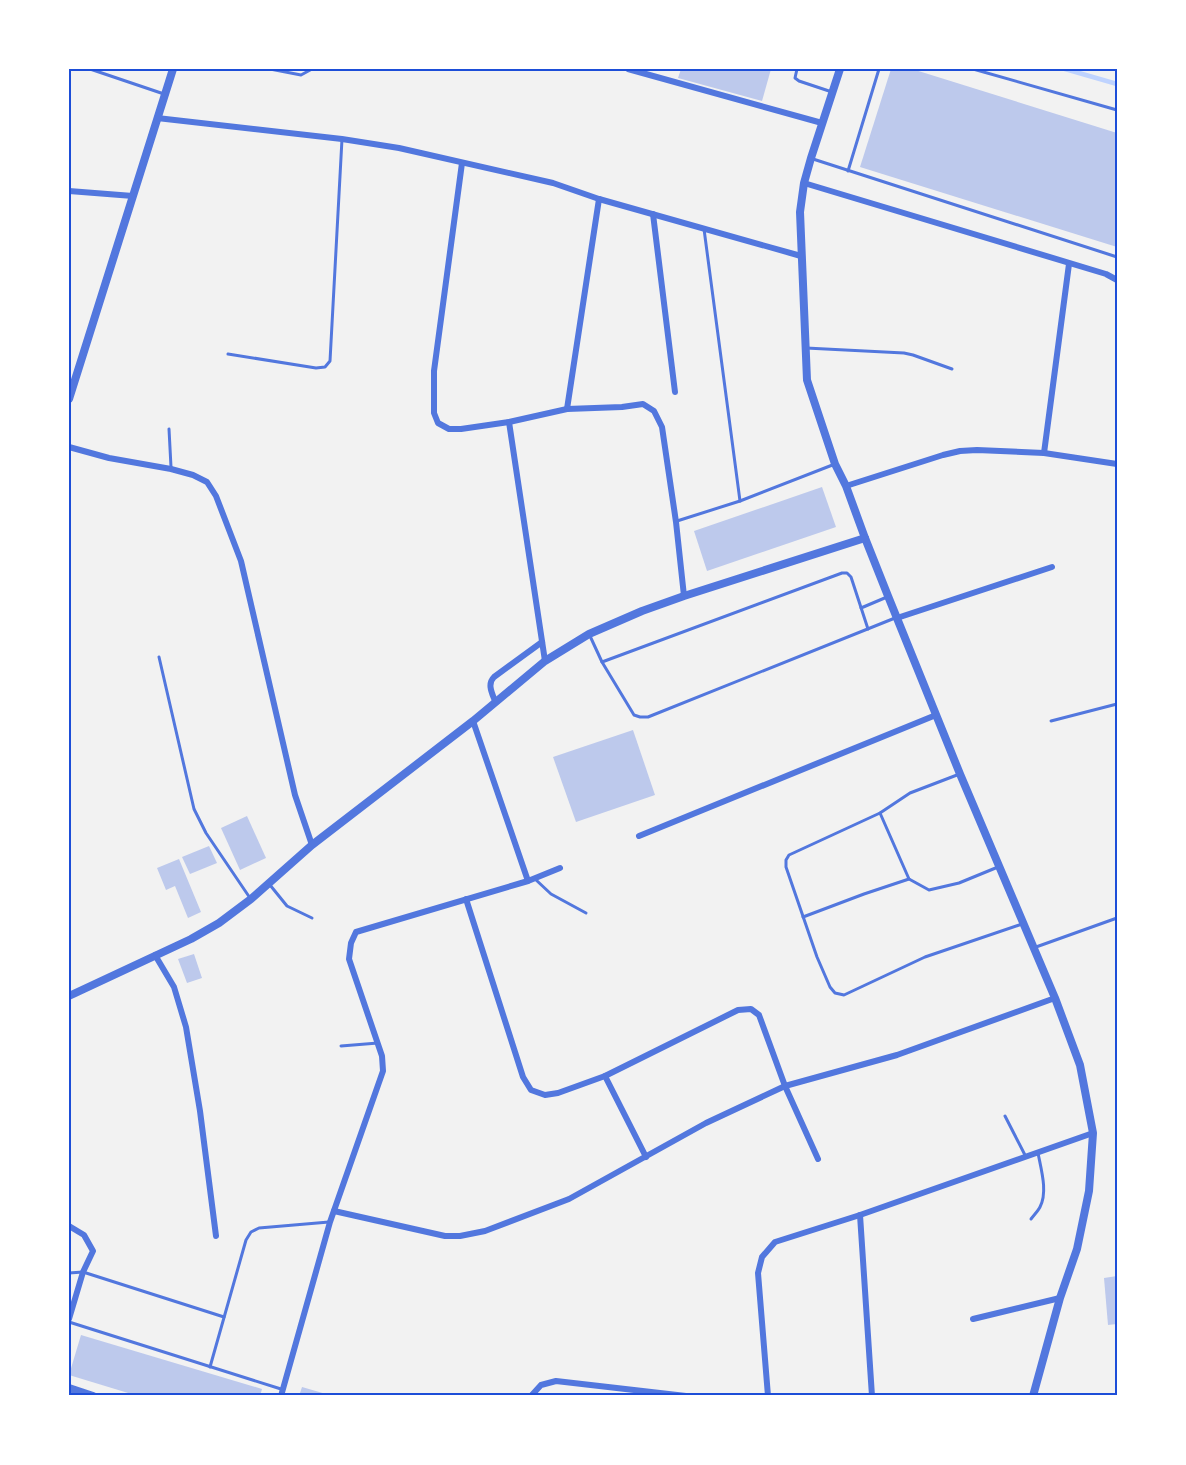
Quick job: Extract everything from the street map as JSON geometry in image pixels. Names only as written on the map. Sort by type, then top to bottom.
[{"type":"street","points":[[69,399],[173,69]]},
{"type":"street","points":[[628,69],[822,123]]},
{"type":"street","points":[[840,69],[804,183],[800,212],[807,380],[835,464],[846,486],[960,774],[1055,998],[1080,1065],[1094,1133],[1089,1191],[1077,1249],[1060,1298],[1033,1396]]},
{"type":"street","points":[[157,118],[399,148],[553,183],[599,199],[801,256]]},
{"type":"street","points":[[462,163],[434,371],[434,413],[438,423],[449,429],[461,429],[509,422],[567,409],[643,404],[654,411],[662,427],[684,596]]},
{"type":"street","points":[[804,183],[1117,279]]},
{"type":"street","points":[[69,191],[133,196]]},
{"type":"street","points":[[567,409],[599,199]]},
{"type":"street","points":[[652,214],[675,392]]},
{"type":"street","points":[[1044,453],[1069,264]]},
{"type":"street","points":[[509,422],[545,661]]},
{"type":"street","points":[[69,447],[109,458],[193,475],[207,482],[216,496],[241,561],[295,795],[312,845]]},
{"type":"street","points":[[846,486],[960,451],[1044,453],[1117,464]]},
{"type":"street","points":[[69,996],[210,928],[251,899],[312,845],[473,721],[545,661],[589,634],[684,596],[865,538]]},
{"type":"street","points":[[897,618],[1052,567]]},
{"type":"street","points":[[495,701],[490,680],[542,642]]},
{"type":"street","points":[[639,836],[936,715]]},
{"type":"street","points":[[473,721],[532,880]]},
{"type":"street","points":[[282,1393],[330,1222],[383,1071],[382,1056],[349,959],[351,943],[356,932],[532,880],[560,868]]},
{"type":"street","points":[[466,899],[523,1077],[531,1090],[545,1095],[558,1093],[605,1076],[738,1010],[751,1009],[759,1015],[785,1086],[818,1159]]},
{"type":"street","points":[[155,955],[174,987],[186,1027],[200,1111],[216,1236]]},
{"type":"street","points":[[334,1211],[445,1236],[460,1236],[485,1231],[569,1199],[706,1123],[785,1086],[897,1055],[1055,998]]},
{"type":"street","points":[[605,1076],[646,1158]]},
{"type":"street","points":[[768,1396],[758,1273],[762,1257],[775,1242],[860,1215],[1094,1133]]},
{"type":"street","points":[[860,1215],[872,1396]]},
{"type":"street","points":[[69,1226],[84,1235],[93,1251],[83,1272],[69,1320]]},
{"type":"street","points":[[973,1319],[1060,1298]]},
{"type":"street","points":[[531,1396],[541,1385],[556,1382],[686,1396]]},
{"type":"street","points":[[69,1388],[93,1396]]},
{"type":"lane","points":[[90,69],[164,94]]},
{"type":"lane","points":[[270,69],[301,75],[312,69]]},
{"type":"lane","points":[[797,69],[795,78],[799,81],[833,92]]},
{"type":"lane","points":[[848,171],[879,69]]},
{"type":"lane","points":[[973,69],[1117,110]]},
{"type":"lane","points":[[228,354],[316,368],[325,367],[330,361],[342,140]]},
{"type":"lane","points":[[811,158],[1117,256]]},
{"type":"lane","points":[[704,229],[740,501]]},
{"type":"lane","points":[[805,348],[904,353],[952,369]]},
{"type":"lane","points":[[169,429],[171,469]]},
{"type":"lane","points":[[676,522],[740,501],[835,464]]},
{"type":"lane","points":[[602,662],[842,573],[847,573],[851,577],[868,630]]},
{"type":"lane","points":[[861,608],[888,596]]},
{"type":"lane","points":[[589,634],[602,662],[634,715],[648,717],[897,618]]},
{"type":"lane","points":[[159,657],[194,808],[206,833],[251,899]]},
{"type":"lane","points":[[1051,721],[1117,704]]},
{"type":"lane","points":[[960,774],[910,793],[880,813],[789,855],[786,867],[802,917],[830,987],[835,993],[844,995],[925,957],[1023,924]]},
{"type":"lane","points":[[880,813],[909,879],[928,890],[959,883],[999,867]]},
{"type":"lane","points":[[802,917],[909,879]]},
{"type":"lane","points":[[532,880],[546,891],[586,913]]},
{"type":"lane","points":[[268,883],[286,906],[312,918]]},
{"type":"lane","points":[[1035,948],[1117,918]]},
{"type":"lane","points":[[341,1046],[378,1043]]},
{"type":"lane","points":[[1005,1116],[1026,1157]]},
{"type":"lane","points":[[1031,1219],[1041,1206],[1043,1196],[1038,1153]]},
{"type":"lane","points":[[210,1367],[246,1240],[251,1232],[259,1228],[330,1222]]},
{"type":"lane","points":[[69,1273],[83,1272],[224,1317]]},
{"type":"lane","points":[[69,1320],[282,1393]]},
{"type":"building","points":[[681,69],[771,69],[762,101],[678,78]]},
{"type":"building","points":[[891,69],[912,69],[1117,133],[1117,247],[860,167]]},
{"type":"building","points":[[822,487],[836,527],[707,571],[694,531]]},
{"type":"building","points":[[633,730],[655,795],[576,822],[553,757]]},
{"type":"building","points":[[247,816],[266,858],[240,870],[221,828]]},
{"type":"building","points":[[209,846],[217,863],[190,874],[182,857]]},
{"type":"building","points":[[179,859],[201,912],[188,918],[175,886],[166,890],[157,868]]},
{"type":"building","points":[[194,954],[202,978],[187,983],[178,959]]},
{"type":"building","points":[[1117,1276],[1117,1324],[1108,1325],[1104,1278]]},
{"type":"building","points":[[81,1335],[262,1389],[260,1396],[138,1396],[69,1375]]},
{"type":"building","points":[[302,1387],[326,1394],[325,1396],[299,1396]]},
{"type":"waterway","points":[[1065,69],[1117,84]]}]
